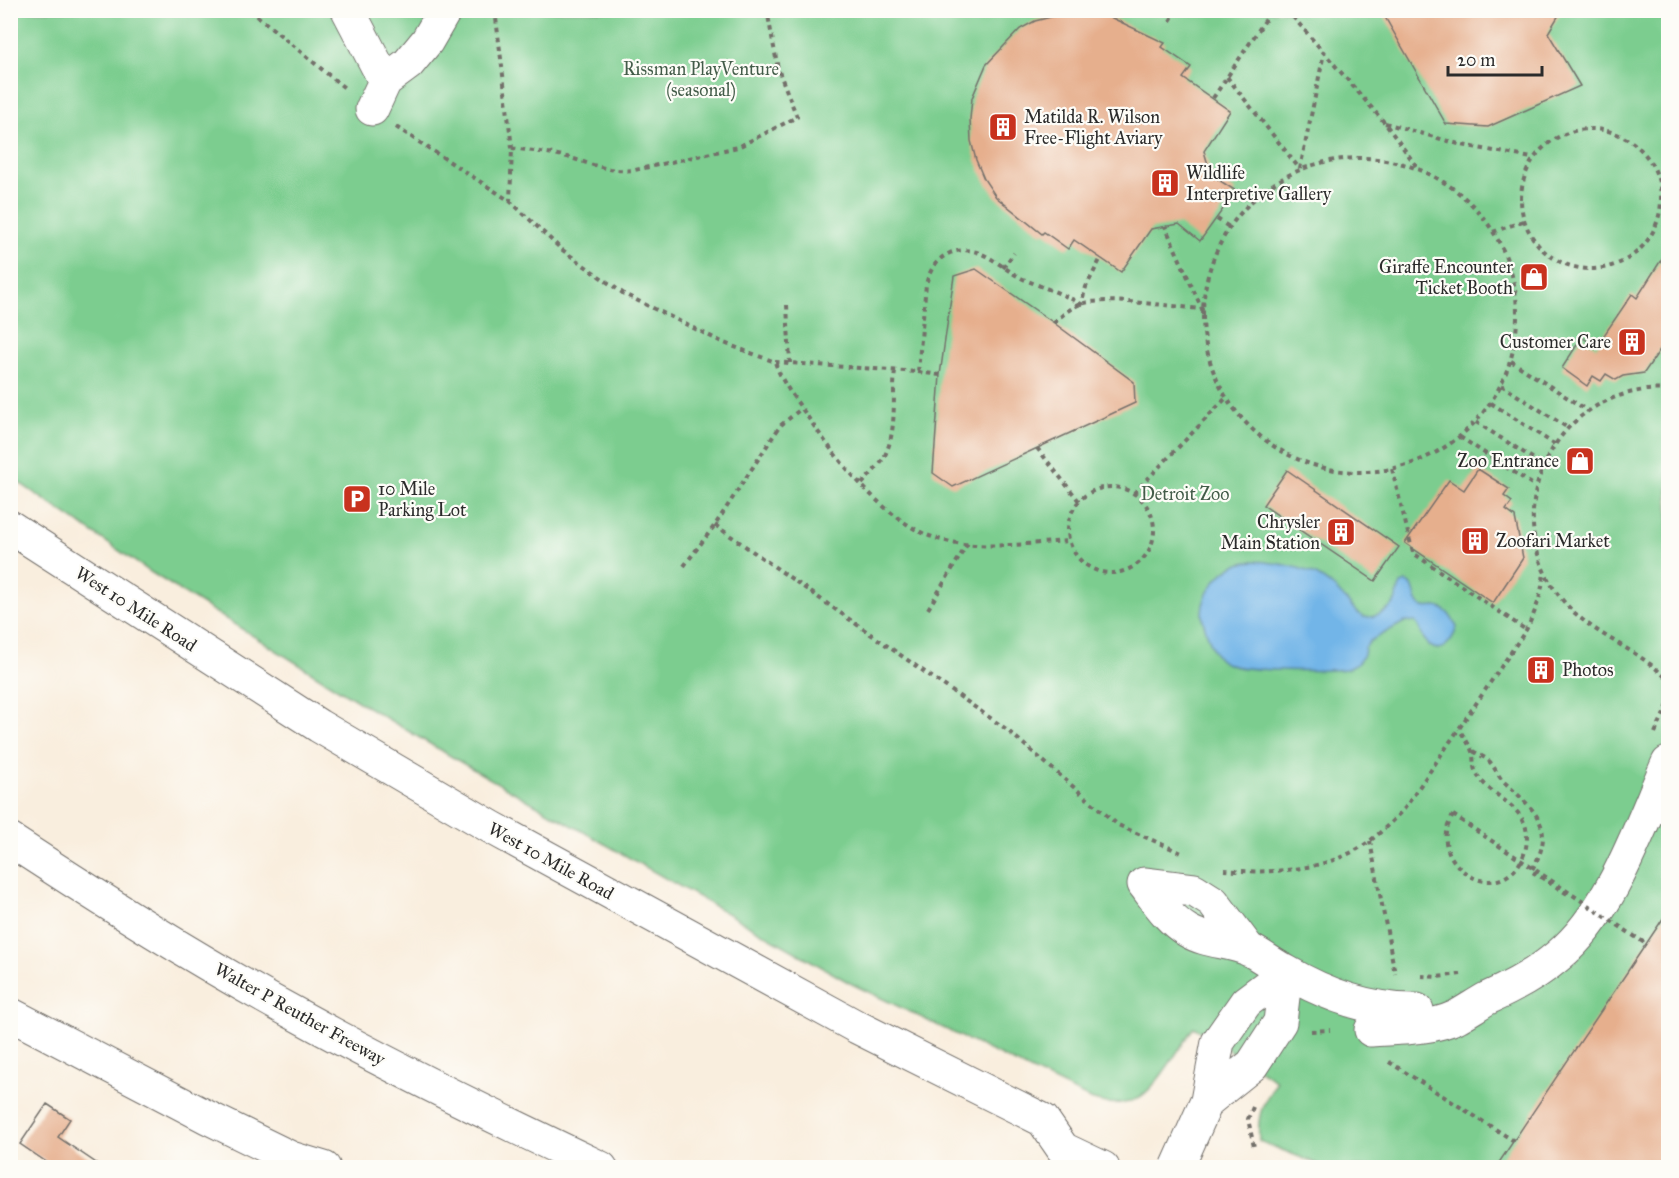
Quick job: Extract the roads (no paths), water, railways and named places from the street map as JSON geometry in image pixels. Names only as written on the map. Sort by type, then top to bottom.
[{"type":"main road","points":[[348,10],[379,95],[427,41],[445,10]]},
{"type":"main road","name":"West 10 Mile Road","points":[[10,527],[319,726],[491,827],[846,1021],[1043,1120],[1063,1149],[1103,1167]]},
{"type":"main road","points":[[1249,950],[1286,972],[1364,1006],[1400,1011],[1453,1008],[1477,986],[1514,986],[1559,956],[1595,915],[1613,886],[1668,764]]},
{"type":"main road","name":"Walter P Reuther Freeway","points":[[10,840],[173,943],[299,1016],[472,1106],[601,1167]]},
{"type":"main road","points":[[1177,1167],[1207,1101],[1218,1042],[1246,1002],[1286,972]]},
{"type":"main road","points":[[1364,1040],[1455,1017],[1477,986]]},
{"type":"main road","points":[[10,1014],[280,1153],[324,1167]]},
{"type":"water","points":[[1253,561],[1296,567],[1316,575],[1325,580],[1363,617],[1376,616],[1388,610],[1395,601],[1401,584],[1406,582],[1413,586],[1417,601],[1421,606],[1443,609],[1457,627],[1452,639],[1439,649],[1429,645],[1415,622],[1406,621],[1370,641],[1357,664],[1347,669],[1267,670],[1236,667],[1223,662],[1212,647],[1205,629],[1203,605],[1213,584],[1223,573],[1235,565]]},
{"type":"place","name":"Matilda R. Wilson Free-Flight Aviary","points":[[1003,127]]},
{"type":"place","name":"Wildlife Interpretive Gallery","points":[[1165,183]]},
{"type":"place","name":"Giraffe Encounter Ticket Booth","points":[[1534,277]]},
{"type":"place","name":"Customer Care","points":[[1632,342]]},
{"type":"place","name":"Zoo Entrance","points":[[1580,461]]},
{"type":"place","name":"10 Mile Parking Lot","points":[[357,499]]},
{"type":"place","name":"Chrysler Main Station","points":[[1341,532]]},
{"type":"place","name":"Zoofari Market","points":[[1475,541]]},
{"type":"place","name":"Photos","points":[[1541,670]]},
{"type":"park label","name":"Rissman PlayVenture (seasonal)","points":[[701,79]]},
{"type":"park label","name":"Detroit Zoo","points":[[1185,494]]}]
